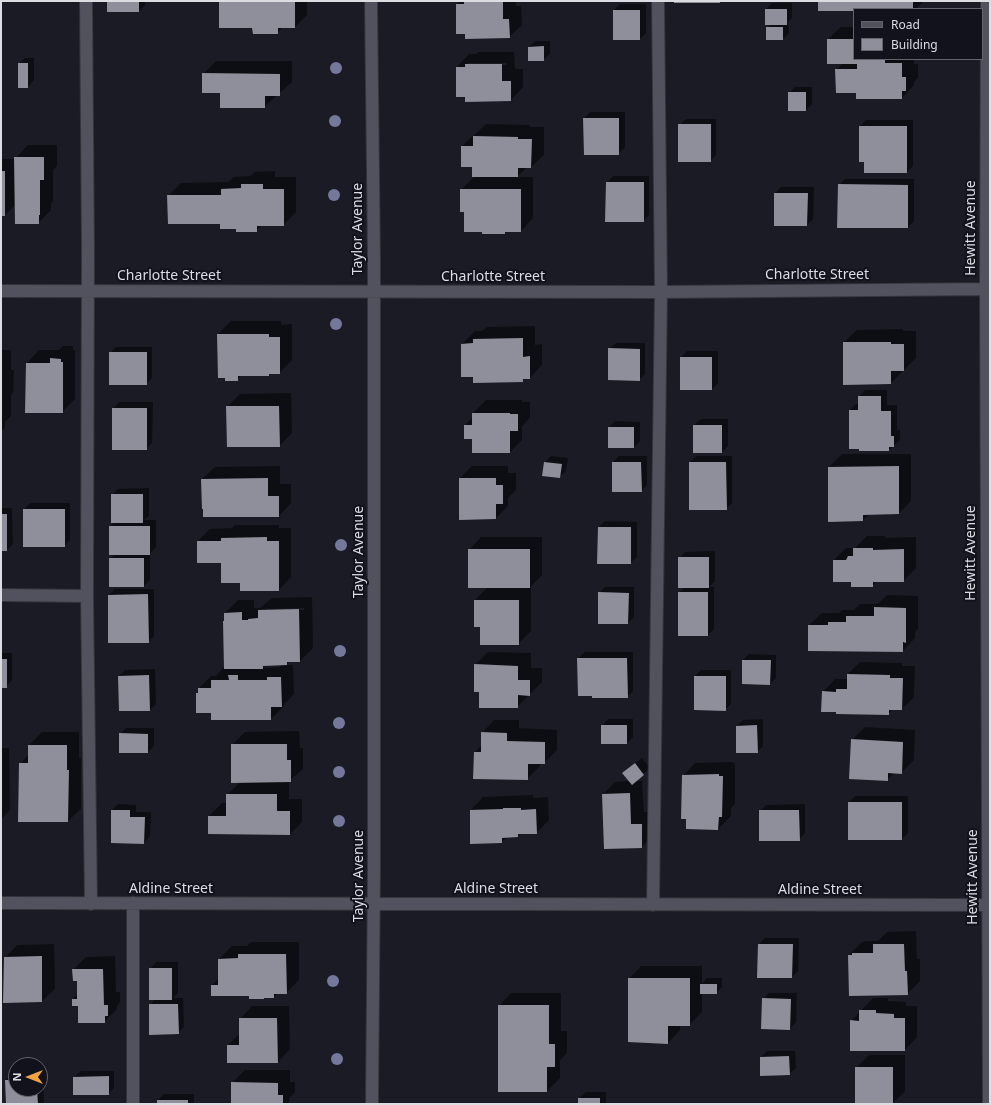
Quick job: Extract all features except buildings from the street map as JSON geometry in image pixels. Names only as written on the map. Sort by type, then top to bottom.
[{"type":"street","points":[[86,1],[88,291],[87,596],[91,904]]},
{"type":"street","name":"Taylor Avenue","points":[[371,1],[374,292],[372,1104]]},
{"type":"street","points":[[653,905],[661,292],[658,1]]},
{"type":"street","name":"Hewitt Avenue","points":[[987,1],[986,290],[989,1104]]},
{"type":"street","name":"Charlotte Street","points":[[1,291],[661,292],[986,290]]},
{"type":"street","points":[[1,595],[87,596]]},
{"type":"street","name":"Aldine Street","points":[[1,903],[989,905]]},
{"type":"street","points":[[133,904],[134,1104]]}]
